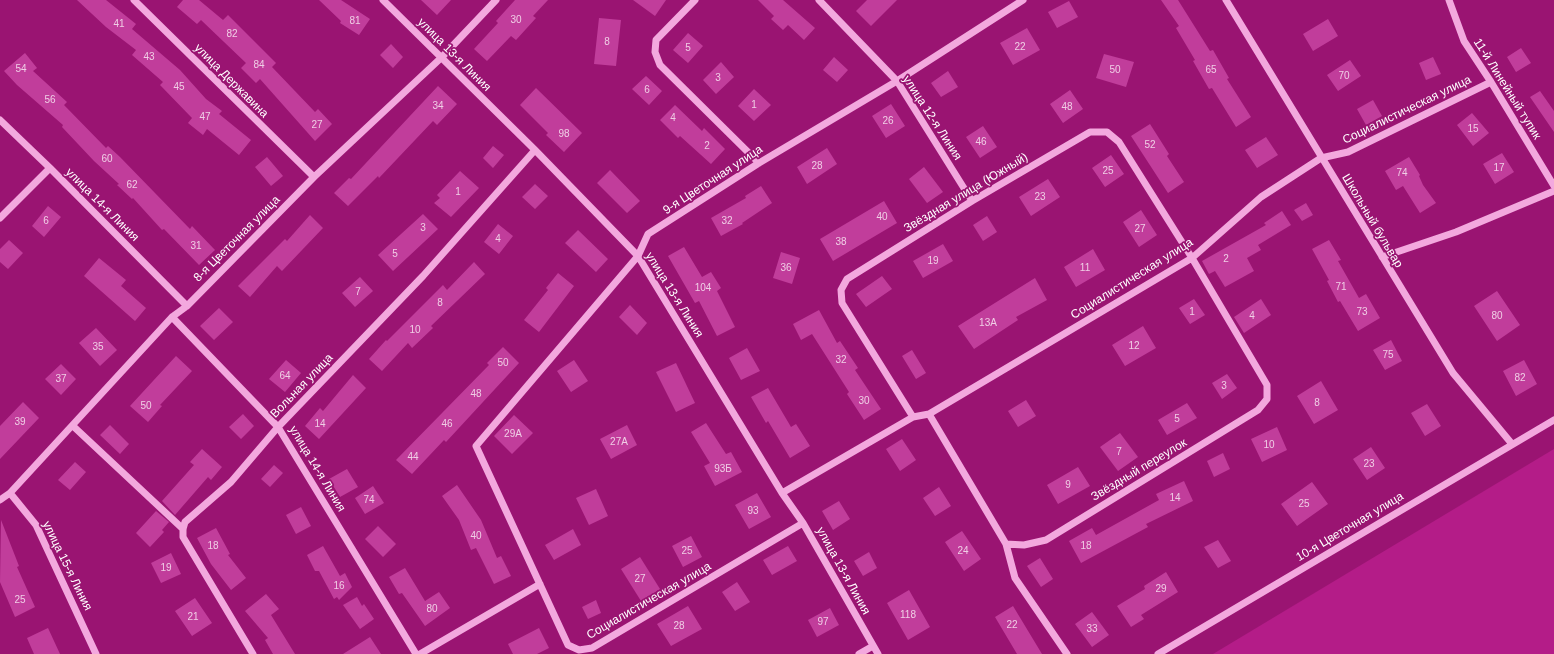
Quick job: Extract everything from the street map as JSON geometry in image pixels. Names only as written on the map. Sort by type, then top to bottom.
[{"type":"lane","name":"улица Державина","points":[[134,0],[314,177]]},
{"type":"lane","name":"улица 13-я Линия","points":[[383,0],[535,150],[638,256],[782,493],[803,523],[878,654]]},
{"type":"lane","name":"8-я Цветочная улица","points":[[0,500],[10,493],[73,426],[172,317],[187,306],[314,177],[442,57],[496,0]]},
{"type":"lane","points":[[695,0],[656,40],[655,52],[660,65],[759,163]]},
{"type":"lane","name":"улица 12-я Линия","points":[[819,0],[897,81],[972,201]]},
{"type":"lane","points":[[1008,0],[1013,6]]},
{"type":"lane","name":"9-я Цветочная улица","points":[[476,446],[638,256],[648,234],[759,163],[897,81],[1023,0]]},
{"type":"lane","name":"Школьный бульвар","points":[[1226,0],[1453,373],[1512,444]]},
{"type":"lane","name":"11-й Линейный тупик","points":[[1449,0],[1464,41],[1491,82],[1554,186]]},
{"type":"lane","name":"Социалистическая улица","points":[[782,493],[913,417],[929,414],[1192,258],[1261,197],[1321,158],[1348,152],[1491,82]]},
{"type":"lane","name":"улица 14-я Линия","points":[[0,120],[50,168],[187,306]]},
{"type":"lane","name":"Звёздная улица (Южный)","points":[[913,417],[842,303],[841,290],[847,279],[972,201],[1090,132],[1107,132],[1119,142],[1192,258]]},
{"type":"lane","name":"Вольная улица","points":[[183,529],[185,522],[231,482],[278,427],[423,276],[535,150]]},
{"type":"lane","points":[[0,218],[50,168]]},
{"type":"lane","points":[[1382,257],[1456,232],[1554,191]]},
{"type":"lane","name":"Звёздный переулок","points":[[1006,544],[1024,546],[1046,540],[1258,410],[1267,399],[1267,385],[1192,258]]},
{"type":"lane","name":"улица 14-я Линия","points":[[172,317],[278,427],[416,654]]},
{"type":"lane","points":[[929,414],[1006,544],[1015,578],[1067,654]]},
{"type":"lane","name":"10-я Цветочная улица","points":[[1158,654],[1554,420]]},
{"type":"lane","points":[[73,426],[183,529],[183,537],[253,654]]},
{"type":"lane","name":"Социалистическая улица","points":[[476,446],[568,645],[579,650],[592,648],[803,523]]},
{"type":"lane","name":"улица 15-я Линия","points":[[10,493],[36,525],[96,654]]},
{"type":"lane","points":[[420,654],[540,584]]},
{"type":"lane","points":[[859,654],[873,646]]},
{"type":"shaded area","points":[[1554,449],[1554,654],[1213,654]]},
{"type":"building","points":[[77,0],[106,0],[136,24],[132,29],[180,70],[206,99],[222,111],[219,114],[251,140],[239,155],[207,129],[203,135],[188,123],[192,118],[160,85],[163,82],[132,55],[136,50],[106,27]]},
{"type":"building","points":[[183,0],[199,0],[223,20],[228,15],[276,63],[272,67],[315,112],[318,109],[332,124],[315,141],[260,79],[256,83],[241,68],[246,63],[201,20],[197,24],[177,7]]},
{"type":"building","points":[[319,0],[341,0],[370,19],[359,35],[340,23],[341,21]]},
{"type":"building","points":[[421,0],[451,0],[437,15]]},
{"type":"building","points":[[515,0],[548,0],[533,16],[536,18],[516,40],[511,36],[487,61],[474,49],[498,23],[496,21]]},
{"type":"building","points":[[633,0],[666,0],[655,16]]},
{"type":"building","points":[[758,0],[783,0],[815,28],[804,40],[788,25],[783,30],[771,19],[774,16]]},
{"type":"building","points":[[867,0],[897,0],[871,26],[856,11]]},
{"type":"building","points":[[1161,0],[1178,0],[1210,51],[1213,50],[1229,78],[1227,79],[1251,117],[1236,127],[1212,88],[1209,89],[1193,61],[1195,60],[1176,28],[1179,26]]},
{"type":"building","points":[[1069,1],[1078,17],[1057,28],[1048,12]]},
{"type":"building","points":[[599,18],[621,20],[616,66],[594,64]]},
{"type":"building","points":[[1328,19],[1338,36],[1313,51],[1303,34]]},
{"type":"building","points":[[1027,28],[1040,50],[1013,65],[1000,43]]},
{"type":"building","points":[[688,33],[703,46],[688,63],[673,50]]},
{"type":"building","points":[[391,44],[403,57],[393,68],[380,55]]},
{"type":"building","points":[[1521,48],[1531,63],[1516,72],[1507,57]]},
{"type":"building","points":[[25,53],[37,68],[33,71],[67,102],[64,105],[106,148],[108,146],[120,157],[190,229],[192,226],[215,250],[199,265],[164,229],[162,230],[133,198],[132,199],[117,185],[119,184],[94,161],[62,127],[63,125],[17,85],[4,71]]},
{"type":"building","points":[[1104,54],[1134,62],[1126,87],[1096,78]]},
{"type":"building","points":[[834,57],[848,70],[837,82],[823,70]]},
{"type":"building","points":[[1433,57],[1441,74],[1426,80],[1419,63]]},
{"type":"building","points":[[1350,60],[1361,76],[1338,91],[1327,75]]},
{"type":"building","points":[[721,62],[734,77],[716,94],[703,80]]},
{"type":"building","points":[[948,71],[958,87],[941,97],[931,83]]},
{"type":"building","points":[[646,76],[662,91],[649,105],[632,89]]},
{"type":"building","points":[[438,86],[457,104],[437,125],[433,121],[379,178],[378,176],[348,206],[334,193],[349,178],[351,179]]},
{"type":"building","points":[[536,88],[582,133],[564,152],[546,135],[548,133],[520,105]]},
{"type":"building","points":[[754,89],[771,105],[754,121],[738,106]]},
{"type":"building","points":[[1070,90],[1083,109],[1063,123],[1050,104]]},
{"type":"building","points":[[1540,91],[1554,111],[1554,132],[1530,97]]},
{"type":"building","points":[[1373,100],[1382,116],[1366,125],[1357,109]]},
{"type":"building","points":[[891,104],[905,126],[886,138],[872,116]]},
{"type":"building","points":[[675,105],[702,131],[704,128],[725,149],[711,164],[680,136],[678,138],[660,120]]},
{"type":"building","points":[[1472,113],[1489,133],[1473,146],[1457,125]]},
{"type":"building","points":[[1150,124],[1169,154],[1167,156],[1184,182],[1168,193],[1131,136]]},
{"type":"building","points":[[983,126],[997,147],[980,158],[966,137]]},
{"type":"building","points":[[1266,137],[1278,155],[1257,168],[1245,150]]},
{"type":"building","points":[[493,146],[504,155],[493,168],[483,158]]},
{"type":"building","points":[[827,148],[837,164],[807,184],[797,167]]},
{"type":"building","points":[[1502,153],[1514,172],[1495,184],[1483,164]]},
{"type":"building","points":[[1111,155],[1124,174],[1105,187],[1092,168]]},
{"type":"building","points":[[267,157],[283,176],[271,186],[255,167]]},
{"type":"building","points":[[1409,157],[1420,175],[1419,176],[1423,185],[1436,203],[1420,213],[1403,186],[1396,190],[1385,171]]},
{"type":"building","points":[[924,167],[943,192],[927,203],[909,179]]},
{"type":"building","points":[[610,170],[640,201],[627,213],[597,183]]},
{"type":"building","points":[[460,171],[479,188],[451,217],[434,203],[440,198],[437,195]]},
{"type":"building","points":[[1048,179],[1060,197],[1031,216],[1019,197]]},
{"type":"building","points":[[535,184],[548,196],[535,209],[522,197]]},
{"type":"building","points":[[761,186],[772,203],[742,223],[743,224],[721,236],[711,218],[746,198],[745,196]]},
{"type":"building","points":[[884,201],[897,223],[833,261],[820,239]]},
{"type":"building","points":[[1306,203],[1313,215],[1302,221],[1294,210]]},
{"type":"building","points":[[48,206],[61,217],[44,237],[32,226]]},
{"type":"building","points":[[1141,210],[1157,235],[1139,247],[1123,222]]},
{"type":"building","points":[[1282,211],[1291,225],[1258,245],[1261,250],[1247,258],[1254,271],[1225,287],[1215,271],[1209,274],[1202,261],[1266,225],[1264,223]]},
{"type":"building","points":[[423,214],[438,229],[393,271],[378,255]]},
{"type":"building","points":[[310,215],[323,228],[282,271],[277,266],[250,297],[238,286],[285,239],[287,241]]},
{"type":"building","points":[[987,216],[997,232],[983,241],[973,225]]},
{"type":"building","points":[[498,224],[513,236],[499,254],[484,242]]},
{"type":"building","points":[[578,230],[608,259],[596,272],[565,243]]},
{"type":"building","points":[[9,240],[23,253],[8,269],[0,262],[0,249]]},
{"type":"building","points":[[1329,240],[1341,260],[1338,261],[1359,298],[1366,294],[1380,318],[1358,331],[1340,301],[1338,302],[1327,281],[1329,280],[1312,249]]},
{"type":"building","points":[[943,244],[953,261],[923,278],[913,261]]},
{"type":"building","points":[[684,247],[702,277],[711,272],[721,288],[717,291],[735,327],[717,336],[699,301],[695,303],[668,256]]},
{"type":"building","points":[[1093,249],[1105,270],[1076,287],[1064,267]]},
{"type":"building","points":[[781,252],[800,258],[792,284],[773,278]]},
{"type":"building","points":[[99,258],[126,280],[121,286],[146,308],[135,321],[84,276]]},
{"type":"building","points":[[474,262],[485,274],[431,326],[433,328],[412,348],[408,343],[382,371],[369,359],[386,340],[387,341],[443,285],[447,290]]},
{"type":"building","points":[[558,273],[574,286],[539,332],[524,320],[548,290],[546,288]]},
{"type":"building","points":[[882,276],[892,289],[866,307],[856,294]]},
{"type":"building","points":[[360,277],[373,291],[355,307],[342,293]]},
{"type":"building","points":[[1035,278],[1047,300],[1016,317],[1018,320],[974,349],[958,326]]},
{"type":"building","points":[[1497,291],[1520,325],[1497,341],[1474,306]]},
{"type":"building","points":[[1194,299],[1205,315],[1190,324],[1179,308]]},
{"type":"building","points":[[1261,299],[1271,315],[1244,333],[1234,317]]},
{"type":"building","points":[[630,305],[647,323],[637,335],[619,317]]},
{"type":"building","points":[[219,308],[233,322],[214,340],[200,326]]},
{"type":"building","points":[[819,310],[837,343],[840,341],[858,368],[855,370],[881,409],[864,420],[847,394],[849,392],[812,334],[801,340],[793,324]]},
{"type":"building","points":[[1143,326],[1156,348],[1125,366],[1112,345]]},
{"type":"building","points":[[96,328],[117,350],[100,366],[79,343]]},
{"type":"building","points":[[1391,340],[1402,361],[1385,370],[1373,350]]},
{"type":"building","points":[[503,347],[519,363],[446,442],[444,440],[412,474],[396,460],[489,365],[487,363]]},
{"type":"building","points":[[747,348],[760,371],[741,380],[729,358]]},
{"type":"building","points":[[912,350],[926,373],[916,379],[902,356]]},
{"type":"building","points":[[176,356],[192,371],[160,405],[162,406],[148,422],[130,406]]},
{"type":"building","points":[[286,360],[301,373],[285,392],[269,379]]},
{"type":"building","points":[[574,360],[588,381],[571,392],[557,371]]},
{"type":"building","points":[[1524,360],[1537,384],[1516,396],[1503,371]]},
{"type":"building","points":[[676,363],[695,403],[676,412],[656,372]]},
{"type":"building","points":[[61,364],[76,379],[61,395],[45,379]]},
{"type":"building","points":[[1227,374],[1237,388],[1222,399],[1212,383]]},
{"type":"building","points":[[353,375],[366,388],[319,439],[305,426],[320,408],[323,411]]},
{"type":"building","points":[[1321,381],[1338,410],[1314,424],[1297,396]]},
{"type":"building","points":[[768,388],[791,427],[796,424],[810,446],[790,458],[768,421],[766,423],[751,397]]},
{"type":"building","points":[[1026,400],[1036,416],[1018,427],[1008,411]]},
{"type":"building","points":[[23,402],[39,418],[0,459],[0,426]]},
{"type":"building","points":[[1187,403],[1197,418],[1167,435],[1158,420]]},
{"type":"building","points":[[1427,404],[1441,426],[1425,436],[1411,413]]},
{"type":"building","points":[[243,414],[254,426],[241,439],[229,427]]},
{"type":"building","points":[[514,415],[533,433],[512,454],[494,436]]},
{"type":"building","points":[[706,423],[726,454],[731,452],[742,472],[715,486],[704,466],[710,463],[691,432]]},
{"type":"building","points":[[110,425],[129,444],[120,454],[100,435]]},
{"type":"building","points":[[627,425],[637,445],[611,459],[600,439]]},
{"type":"building","points":[[1277,427],[1287,450],[1262,462],[1251,439]]},
{"type":"building","points":[[1120,433],[1138,457],[1118,471],[1100,447]]},
{"type":"building","points":[[902,439],[916,460],[900,471],[886,449]]},
{"type":"building","points":[[1371,447],[1385,468],[1367,480],[1353,459]]},
{"type":"building","points":[[202,449],[222,467],[211,480],[208,477],[175,515],[162,501],[194,465],[190,462]]},
{"type":"building","points":[[1223,453],[1230,469],[1214,477],[1207,461]]},
{"type":"building","points":[[75,462],[86,472],[70,490],[58,480]]},
{"type":"building","points":[[274,465],[283,473],[270,487],[261,479]]},
{"type":"building","points":[[1078,467],[1090,486],[1058,504],[1047,485]]},
{"type":"building","points":[[347,469],[358,487],[340,497],[329,479]]},
{"type":"building","points":[[1184,481],[1193,501],[1146,524],[1148,527],[1081,563],[1069,541],[1092,528],[1096,535],[1159,500],[1156,494]]},
{"type":"building","points":[[1312,482],[1328,504],[1297,526],[1281,504]]},
{"type":"building","points":[[457,485],[481,520],[497,558],[501,556],[511,576],[494,584],[476,548],[471,550],[459,520],[442,496]]},
{"type":"building","points":[[373,486],[384,503],[365,514],[355,498]]},
{"type":"building","points":[[939,487],[951,506],[935,516],[923,498]]},
{"type":"building","points":[[596,489],[608,516],[589,525],[576,498]]},
{"type":"building","points":[[757,493],[771,517],[749,529],[735,505]]},
{"type":"building","points":[[839,501],[850,519],[833,530],[822,511]]},
{"type":"building","points":[[301,507],[311,526],[296,534],[286,515]]},
{"type":"building","points":[[156,511],[169,522],[162,530],[164,532],[150,547],[136,533]]},
{"type":"building","points":[[1,520],[19,566],[17,567],[35,607],[15,617],[0,582]]},
{"type":"building","points":[[378,526],[396,544],[383,557],[365,539]]},
{"type":"building","points":[[216,528],[230,554],[228,555],[246,578],[231,590],[211,564],[197,538]]},
{"type":"building","points":[[573,529],[581,545],[554,560],[545,545]]},
{"type":"building","points":[[962,531],[981,559],[964,571],[945,542]]},
{"type":"building","points":[[691,536],[702,557],[683,567],[672,546]]},
{"type":"building","points":[[1218,540],[1231,561],[1218,568],[1204,547]]},
{"type":"building","points":[[323,546],[340,576],[345,573],[352,587],[339,600],[337,597],[334,599],[319,571],[315,571],[307,555]]},
{"type":"building","points":[[788,546],[797,561],[772,575],[763,560]]},
{"type":"building","points":[[869,552],[877,568],[863,576],[854,561]]},
{"type":"building","points":[[171,553],[181,574],[161,583],[151,563]]},
{"type":"building","points":[[640,557],[660,589],[641,601],[621,569]]},
{"type":"building","points":[[1040,558],[1053,579],[1041,587],[1027,566]]},
{"type":"building","points":[[405,568],[425,601],[439,592],[450,608],[425,626],[402,593],[399,594],[389,577]]},
{"type":"building","points":[[1166,572],[1178,592],[1141,615],[1144,619],[1131,627],[1117,606],[1145,589],[1144,586]]},
{"type":"building","points":[[737,582],[750,602],[735,611],[722,592]]},
{"type":"building","points":[[909,590],[930,627],[908,640],[887,603]]},
{"type":"building","points":[[266,594],[279,609],[271,615],[295,654],[273,654],[265,640],[268,638],[245,611]]},
{"type":"building","points":[[357,597],[362,606],[364,604],[374,619],[360,629],[343,605]]},
{"type":"building","points":[[195,598],[212,623],[192,636],[175,611]]},
{"type":"building","points":[[596,600],[601,613],[588,619],[582,607]]},
{"type":"building","points":[[688,606],[702,629],[671,646],[657,624]]},
{"type":"building","points":[[1013,606],[1042,654],[1017,654],[995,617]]},
{"type":"building","points":[[830,608],[839,625],[817,637],[808,620]]},
{"type":"building","points":[[1092,612],[1109,635],[1092,647],[1075,624]]},
{"type":"building","points":[[48,628],[60,654],[34,654],[27,638]]},
{"type":"building","points":[[539,628],[549,648],[537,654],[513,654],[508,644]]},
{"type":"building","points":[[370,637],[381,654],[343,654]]}]
